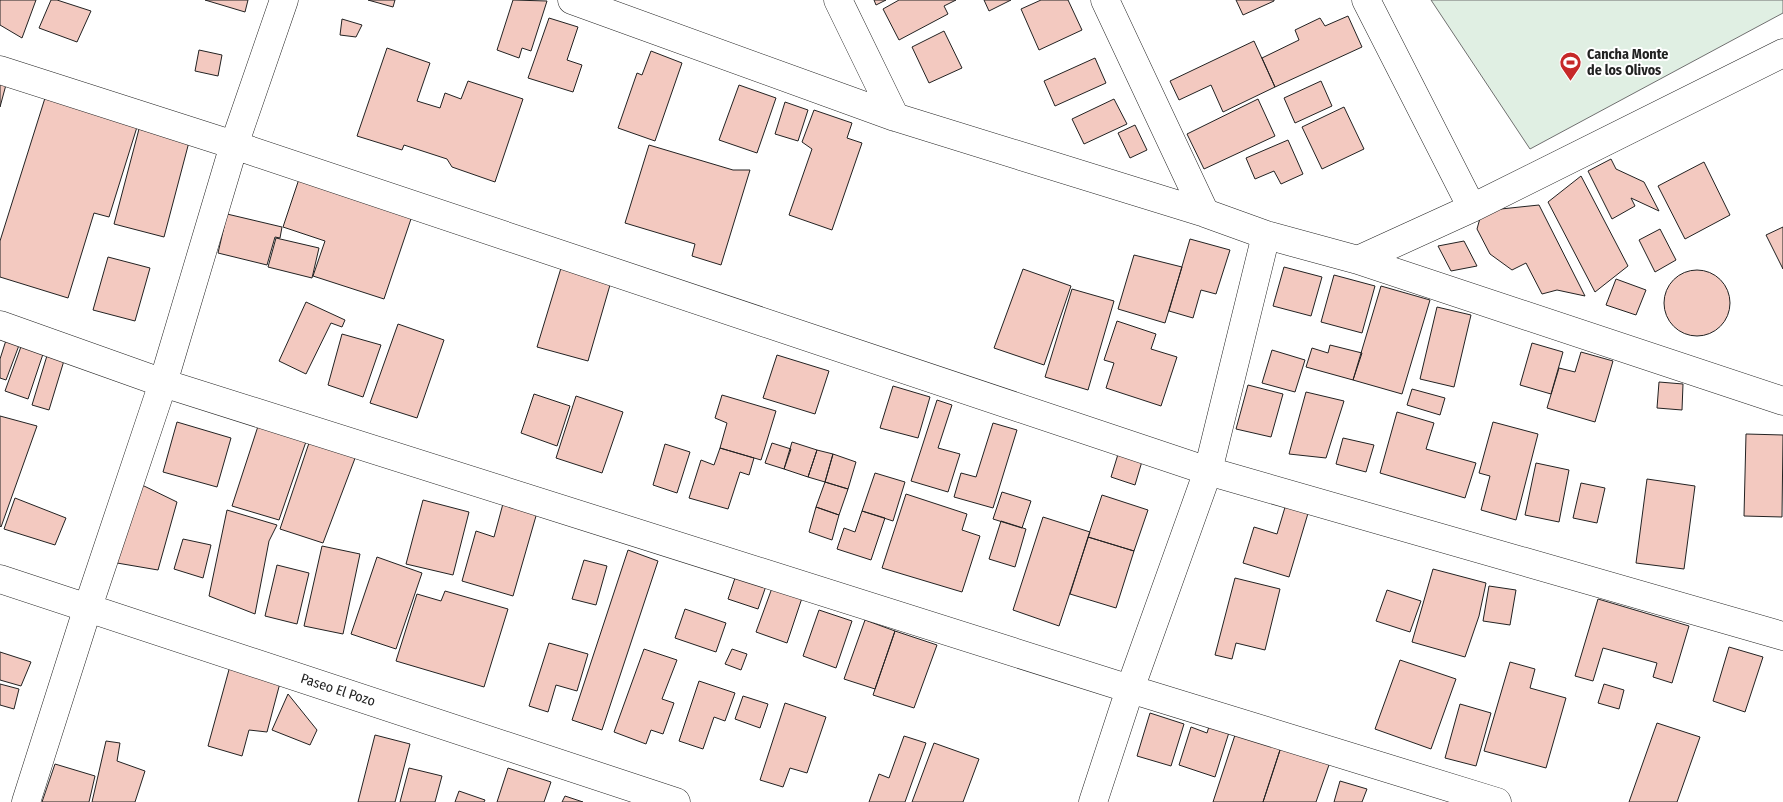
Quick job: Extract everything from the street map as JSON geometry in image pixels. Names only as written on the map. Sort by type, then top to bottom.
[{"type":"street","points":[[26,802],[88,607],[163,383],[234,145],[284,0]]},
{"type":"street","points":[[838,0],[895,117]]},
{"type":"street","points":[[1105,0],[1205,213]]},
{"type":"street","points":[[1366,0],[1472,208]]},
{"type":"street","points":[[582,2],[895,117],[1205,213],[1266,235],[1358,260],[1783,401]]},
{"type":"street","points":[[1358,260],[1472,208],[1783,53]]},
{"type":"street","points":[[0,70],[234,145],[1208,470],[1783,636]]},
{"type":"street","points":[[1094,802],[1130,689],[1208,470],[1266,235]]},
{"type":"street","points":[[0,325],[163,383],[1130,689],[1497,802]]},
{"type":"street","name":"Paseo El Pozo","points":[[0,579],[676,802]]},
{"type":"green space","name":"Cancha Monte de los Olivos","points":[[1431,0],[1783,0],[1783,13],[1530,149]]},
{"type":"building","points":[[0,0],[36,0],[22,38],[0,25]]},
{"type":"building","points":[[51,0],[57,0],[91,11],[77,42],[39,28]]},
{"type":"building","points":[[205,0],[248,0],[245,12]]},
{"type":"building","points":[[368,0],[395,0],[393,7]]},
{"type":"building","points":[[513,0],[547,1],[531,51],[522,48],[519,58],[497,50]]},
{"type":"building","points":[[874,0],[886,0],[876,5]]},
{"type":"building","points":[[899,0],[956,0],[944,6],[948,14],[899,40],[883,9]]},
{"type":"building","points":[[984,0],[1011,0],[989,11]]},
{"type":"building","points":[[1041,0],[1068,0],[1082,30],[1039,50],[1021,9]]},
{"type":"building","points":[[1236,0],[1274,0],[1274,1],[1243,15]]},
{"type":"building","points":[[1348,16],[1362,47],[1275,87],[1262,58],[1299,40],[1295,30],[1320,18],[1325,26]]},
{"type":"building","points":[[549,18],[578,27],[567,60],[582,65],[573,92],[528,78]]},
{"type":"building","points":[[342,19],[362,25],[356,37],[340,35]]},
{"type":"building","points":[[944,31],[962,68],[929,83],[912,47]]},
{"type":"building","points":[[1254,41],[1275,87],[1223,112],[1211,85],[1179,100],[1170,81]]},
{"type":"building","points":[[387,48],[430,63],[417,101],[440,108],[445,93],[461,99],[468,81],[523,99],[495,182],[452,167],[447,159],[404,145],[402,150],[357,136]]},
{"type":"building","points":[[199,50],[222,55],[218,76],[195,71]]},
{"type":"building","points":[[651,51],[682,63],[655,141],[618,128],[637,73],[642,75]]},
{"type":"building","points":[[1095,58],[1106,83],[1055,106],[1044,81]]},
{"type":"building","points":[[0,79],[7,81],[0,107]]},
{"type":"building","points":[[1321,81],[1332,106],[1295,123],[1284,98]]},
{"type":"building","points":[[739,85],[776,98],[757,153],[719,140]]},
{"type":"building","points":[[45,98],[137,127],[109,217],[94,213],[68,298],[0,277],[0,241]]},
{"type":"building","points":[[1114,99],[1127,124],[1084,144],[1072,119]]},
{"type":"building","points":[[1258,99],[1275,136],[1204,169],[1187,134]]},
{"type":"building","points":[[785,102],[808,110],[798,141],[775,134]]},
{"type":"building","points":[[1344,107],[1364,149],[1322,169],[1302,127]]},
{"type":"building","points":[[814,110],[852,123],[847,138],[862,143],[832,230],[789,215],[812,149],[802,142]]},
{"type":"building","points":[[1135,125],[1147,150],[1130,158],[1118,133]]},
{"type":"building","points":[[139,129],[189,142],[164,237],[114,224]]},
{"type":"building","points":[[1288,140],[1303,174],[1281,184],[1274,171],[1255,179],[1246,158]]},
{"type":"building","points":[[649,145],[733,170],[750,170],[721,265],[692,256],[695,244],[625,223]]},
{"type":"building","points":[[1611,159],[1616,169],[1644,182],[1659,211],[1631,198],[1635,206],[1612,219],[1588,171]]},
{"type":"building","points":[[1704,162],[1730,215],[1685,239],[1658,186]]},
{"type":"building","points":[[301,173],[414,210],[384,299],[313,276],[325,241],[283,227]]},
{"type":"building","points":[[1581,176],[1628,266],[1595,292],[1548,202]]},
{"type":"building","points":[[1539,205],[1585,296],[1557,290],[1542,294],[1526,263],[1512,270],[1490,254],[1477,229],[1482,211]]},
{"type":"building","points":[[227,214],[282,227],[280,238],[275,237],[267,265],[218,253]]},
{"type":"building","points":[[1783,227],[1783,269],[1766,235]]},
{"type":"building","points":[[1660,229],[1676,260],[1655,272],[1639,240]]},
{"type":"building","points":[[276,238],[319,248],[312,278],[268,267]]},
{"type":"building","points":[[1190,239],[1230,250],[1216,294],[1201,290],[1193,318],[1169,311]]},
{"type":"building","points":[[1464,241],[1477,266],[1451,271],[1438,246]]},
{"type":"building","points":[[1134,255],[1182,267],[1165,323],[1118,309]]},
{"type":"building","points":[[108,257],[150,268],[135,321],[93,310]]},
{"type":"building","points":[[1284,267],[1322,277],[1311,316],[1273,306]]},
{"type":"building","points":[[561,268],[610,285],[588,361],[537,347]]},
{"type":"building","points":[[1023,269],[1071,286],[1044,365],[994,348]]},
{"type":"building","points":[[1697,270],[1709,273],[1720,280],[1727,291],[1730,303],[1727,315],[1720,326],[1709,333],[1697,336],[1685,333],[1674,326],[1667,315],[1664,303],[1667,291],[1674,280],[1685,273]]},
{"type":"building","points":[[1334,275],[1375,286],[1362,333],[1321,322]]},
{"type":"building","points":[[1616,279],[1646,290],[1636,315],[1606,305]]},
{"type":"building","points":[[1381,286],[1430,300],[1402,394],[1353,380]]},
{"type":"building","points":[[1072,289],[1114,301],[1088,390],[1045,377]]},
{"type":"building","points":[[306,302],[345,320],[342,327],[331,323],[306,374],[279,361]]},
{"type":"building","points":[[1437,307],[1471,315],[1454,387],[1420,379]]},
{"type":"building","points":[[1117,321],[1156,334],[1151,349],[1177,357],[1161,406],[1106,388],[1114,363],[1104,360]]},
{"type":"building","points":[[398,324],[444,340],[417,418],[370,403]]},
{"type":"building","points":[[8,334],[21,340],[6,380],[0,378],[0,359]]},
{"type":"building","points":[[342,334],[381,345],[363,397],[328,385]]},
{"type":"building","points":[[23,341],[45,348],[28,399],[5,391]]},
{"type":"building","points":[[1532,343],[1563,352],[1551,394],[1520,385]]},
{"type":"building","points":[[1330,345],[1362,353],[1353,380],[1306,367],[1312,348],[1328,353]]},
{"type":"building","points":[[49,349],[66,354],[49,410],[32,405]]},
{"type":"building","points":[[1272,350],[1305,360],[1295,392],[1262,383]]},
{"type":"building","points":[[1581,352],[1613,361],[1595,422],[1547,408],[1559,368],[1575,372]]},
{"type":"building","points":[[777,355],[829,371],[815,414],[763,398]]},
{"type":"building","points":[[1659,382],[1683,384],[1682,410],[1657,408]]},
{"type":"building","points":[[1248,385],[1283,394],[1271,437],[1236,429]]},
{"type":"building","points":[[893,386],[930,397],[918,438],[880,428]]},
{"type":"building","points":[[1412,389],[1445,398],[1440,415],[1407,405]]},
{"type":"building","points":[[1306,392],[1344,401],[1326,458],[1289,454]]},
{"type":"building","points":[[534,394],[570,406],[557,446],[521,433]]},
{"type":"building","points":[[722,395],[776,411],[761,460],[720,448],[727,423],[715,418]]},
{"type":"building","points":[[576,396],[623,412],[602,473],[556,458]]},
{"type":"building","points":[[937,400],[952,405],[938,448],[960,454],[948,492],[911,481]]},
{"type":"building","points":[[1397,412],[1434,423],[1426,449],[1476,463],[1465,498],[1380,473]]},
{"type":"building","points":[[0,416],[37,426],[1,527],[0,526]]},
{"type":"building","points":[[261,417],[310,430],[279,520],[232,506]]},
{"type":"building","points":[[177,422],[231,438],[217,487],[163,472]]},
{"type":"building","points":[[1493,422],[1538,434],[1516,520],[1481,510],[1490,476],[1479,473]]},
{"type":"building","points":[[993,423],[1017,430],[993,508],[954,497],[961,473],[976,477]]},
{"type":"building","points":[[1746,434],[1783,435],[1782,517],[1744,516]]},
{"type":"building","points":[[311,437],[357,453],[323,543],[280,529]]},
{"type":"building","points":[[1343,438],[1374,445],[1366,472],[1336,464]]},
{"type":"building","points":[[792,442],[817,450],[808,477],[784,469]]},
{"type":"building","points":[[772,443],[791,449],[784,469],[765,463]]},
{"type":"building","points":[[665,444],[690,452],[677,493],[653,485]]},
{"type":"building","points":[[720,448],[754,458],[749,475],[740,472],[728,509],[689,498],[701,460],[714,465]]},
{"type":"building","points":[[817,450],[833,454],[825,482],[808,477]]},
{"type":"building","points":[[1119,451],[1143,458],[1135,485],[1111,477]]},
{"type":"building","points":[[833,454],[856,462],[848,489],[825,482]]},
{"type":"building","points":[[1536,463],[1569,470],[1559,522],[1525,515]]},
{"type":"building","points":[[875,473],[905,482],[893,521],[862,511]]},
{"type":"building","points":[[1647,479],[1695,486],[1684,569],[1636,563]]},
{"type":"building","points":[[825,482],[848,489],[839,515],[816,507]]},
{"type":"building","points":[[1581,483],[1605,488],[1597,523],[1573,518]]},
{"type":"building","points":[[142,485],[177,502],[158,570],[117,563]]},
{"type":"building","points":[[1002,492],[1031,501],[1022,528],[993,519]]},
{"type":"building","points":[[906,494],[967,514],[962,530],[980,536],[962,592],[882,568]]},
{"type":"building","points":[[1102,495],[1148,510],[1134,551],[1088,537]]},
{"type":"building","points":[[15,498],[66,518],[55,545],[4,529]]},
{"type":"building","points":[[423,500],[469,512],[453,575],[406,564]]},
{"type":"building","points":[[504,500],[538,509],[513,596],[462,581],[476,531],[494,537]]},
{"type":"building","points":[[1286,504],[1309,510],[1289,577],[1243,563],[1254,527],[1277,534]]},
{"type":"building","points":[[816,507],[839,515],[832,540],[809,532]]},
{"type":"building","points":[[227,510],[277,525],[269,541],[255,614],[209,596]]},
{"type":"building","points":[[862,511],[885,518],[871,560],[837,549],[844,528],[855,532]]},
{"type":"building","points":[[1043,517],[1090,532],[1059,626],[1013,610]]},
{"type":"building","points":[[1001,521],[1026,529],[1015,567],[989,559]]},
{"type":"building","points":[[1088,537],[1134,551],[1116,608],[1070,594]]},
{"type":"building","points":[[183,539],[211,545],[203,578],[174,569]]},
{"type":"building","points":[[322,546],[360,554],[343,634],[304,626]]},
{"type":"building","points":[[628,550],[658,561],[602,730],[572,720]]},
{"type":"building","points":[[377,557],[422,573],[396,649],[351,634]]},
{"type":"building","points":[[584,560],[607,566],[596,605],[572,599]]},
{"type":"building","points":[[277,565],[309,573],[297,624],[265,616]]},
{"type":"building","points":[[1433,569],[1486,583],[1479,616],[1465,657],[1412,642]]},
{"type":"building","points":[[736,575],[766,586],[758,609],[728,599]]},
{"type":"building","points":[[1235,578],[1280,589],[1265,650],[1236,643],[1232,659],[1215,655]]},
{"type":"building","points":[[1489,586],[1516,590],[1510,625],[1483,621]]},
{"type":"building","points":[[772,588],[802,598],[787,643],[756,632]]},
{"type":"building","points":[[1387,590],[1421,601],[1410,632],[1376,621]]},
{"type":"building","points":[[445,591],[508,609],[484,687],[396,661],[417,594],[441,601]]},
{"type":"building","points":[[1598,599],[1689,626],[1672,683],[1653,677],[1657,663],[1603,648],[1593,681],[1575,676]]},
{"type":"building","points":[[685,609],[726,623],[716,652],[675,638]]},
{"type":"building","points":[[819,610],[852,621],[836,668],[803,656]]},
{"type":"building","points":[[865,620],[895,631],[875,689],[844,679]]},
{"type":"building","points":[[895,631],[937,645],[914,708],[873,695]]},
{"type":"building","points":[[549,643],[588,654],[577,691],[556,685],[548,712],[529,706]]},
{"type":"building","points":[[1729,647],[1763,657],[1745,712],[1713,701]]},
{"type":"building","points":[[644,649],[677,660],[662,699],[674,703],[663,734],[651,730],[646,744],[614,732]]},
{"type":"building","points":[[732,649],[747,654],[741,670],[725,664]]},
{"type":"building","points":[[0,652],[31,662],[21,686],[0,680]]},
{"type":"building","points":[[1400,660],[1456,679],[1431,749],[1375,729]]},
{"type":"building","points":[[1510,662],[1535,669],[1530,688],[1566,698],[1546,768],[1484,751]]},
{"type":"building","points":[[230,666],[280,683],[267,732],[249,730],[242,756],[208,746]]},
{"type":"building","points":[[699,681],[735,693],[725,721],[714,717],[703,749],[679,741]]},
{"type":"building","points":[[0,684],[19,689],[14,709],[0,705]]},
{"type":"building","points":[[1604,684],[1624,690],[1619,709],[1598,703]]},
{"type":"building","points":[[288,694],[317,730],[310,745],[272,730]]},
{"type":"building","points":[[743,696],[768,704],[760,728],[735,719]]},
{"type":"building","points":[[785,703],[826,717],[807,773],[790,768],[783,787],[760,780]]},
{"type":"building","points":[[1460,704],[1491,713],[1476,766],[1445,758]]},
{"type":"building","points":[[1150,713],[1184,724],[1171,766],[1137,756]]},
{"type":"building","points":[[1211,720],[1231,726],[1215,777],[1179,765],[1191,727],[1207,733]]},
{"type":"building","points":[[1657,723],[1700,737],[1677,802],[1629,802]]},
{"type":"building","points":[[1236,732],[1281,747],[1263,802],[1213,802]]},
{"type":"building","points":[[375,735],[410,744],[395,802],[358,802]]},
{"type":"building","points":[[904,736],[926,743],[905,802],[869,802],[879,774],[889,778]]},
{"type":"building","points":[[106,741],[120,743],[117,761],[145,771],[135,802],[92,802]]},
{"type":"building","points":[[934,743],[979,759],[963,802],[912,802]]},
{"type":"building","points":[[1281,747],[1330,762],[1316,802],[1263,802]]},
{"type":"building","points":[[55,764],[95,776],[89,802],[42,802]]},
{"type":"building","points":[[409,768],[442,776],[435,802],[400,802]]},
{"type":"building","points":[[508,768],[551,782],[544,802],[497,802]]},
{"type":"building","points":[[1340,781],[1367,789],[1362,802],[1334,802]]},
{"type":"building","points":[[459,791],[485,800],[484,802],[455,802]]},
{"type":"building","points":[[565,796],[583,802],[562,802]]},
{"type":"place","name":"Cancha Monte de los Olivos","points":[[1571,81]]}]
